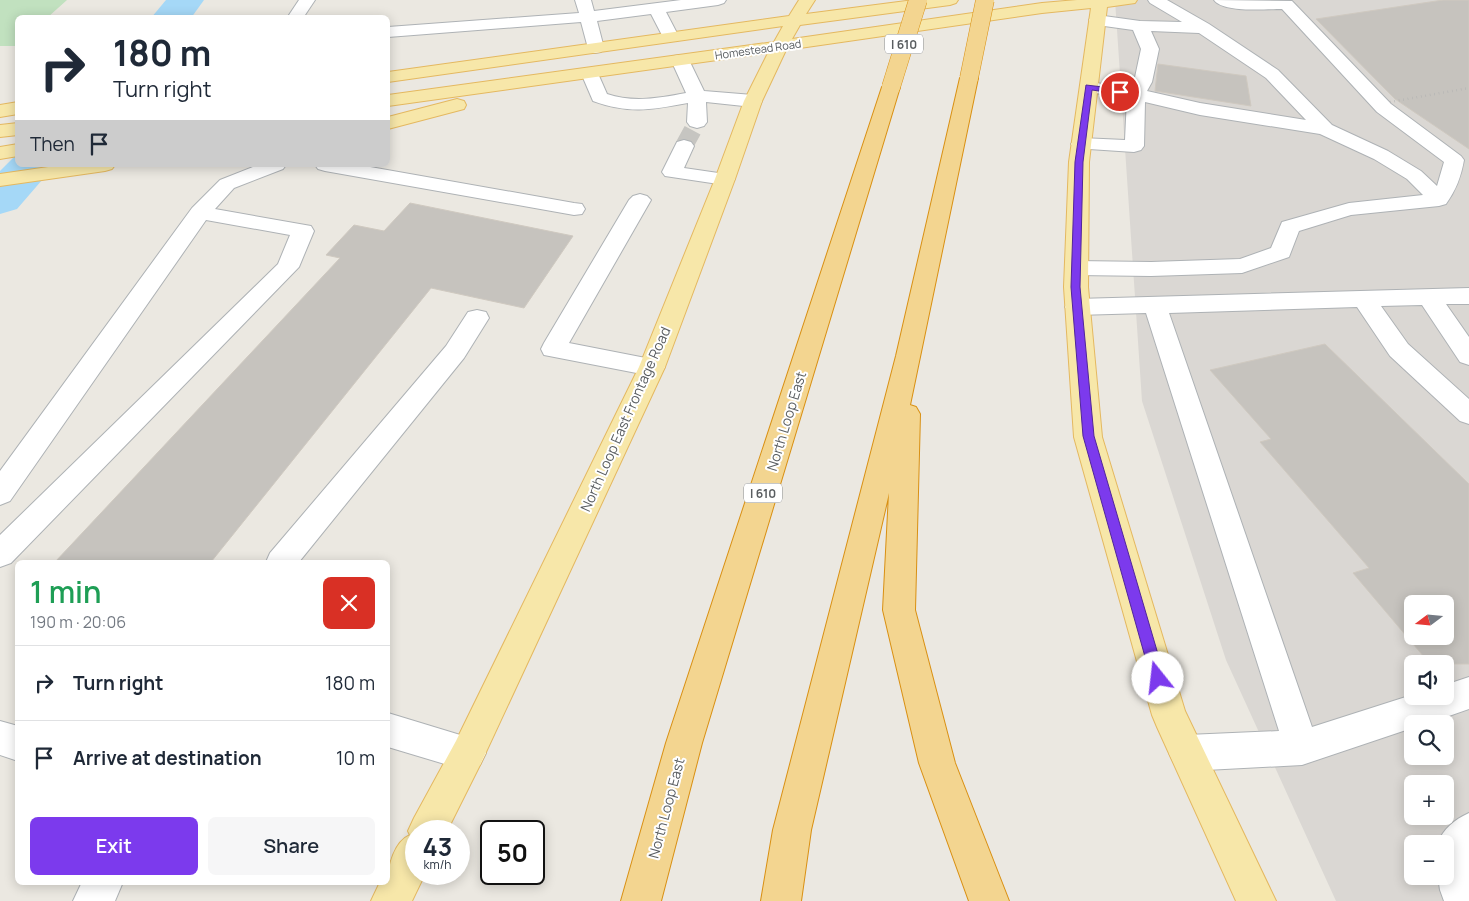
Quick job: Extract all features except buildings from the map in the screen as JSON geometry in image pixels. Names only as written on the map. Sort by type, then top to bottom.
[{"type":"highway","name":"North Loop East","points":[[641,901],[684,743],[918,0]]},
{"type":"highway","points":[[781,901],[792,830],[909,356],[985,0]]},
{"type":"highway","points":[[909,356],[899,610],[937,763],[989,901]]},
{"type":"main road","name":"Homestead Road","points":[[390,78],[774,22],[800,10],[950,0]]},
{"type":"main road","name":"Homestead Road","points":[[390,100],[1042,8],[1099,7],[1129,0]]},
{"type":"main road","points":[[1099,7],[1082,144],[1076,268],[1088,436],[1169,715],[1256,901]]},
{"type":"main road","name":"North Loop East Frontage Road","points":[[433,820],[468,753],[652,367],[725,179],[753,101],[780,45],[800,10]]},
{"type":"main road","points":[[406,58],[471,53],[542,55]]},
{"type":"main road","points":[[390,122],[544,79]]},
{"type":"main road","points":[[0,131],[15,129]]},
{"type":"main road","points":[[0,153],[15,150]]},
{"type":"main road","points":[[0,180],[91,167]]},
{"type":"main road","points":[[391,901],[405,874]]},
{"type":"lane","points":[[297,15],[307,0]]},
{"type":"lane","points":[[583,0],[596,48]]},
{"type":"lane","points":[[390,32],[588,17],[626,6],[656,8],[718,0]]},
{"type":"lane","points":[[1156,0],[1220,13],[1272,74],[1325,129]]},
{"type":"lane","points":[[1099,7],[1140,26],[1289,2],[1384,108],[1462,165],[1450,180],[1439,200]]},
{"type":"lane","points":[[656,8],[671,37]]},
{"type":"lane","points":[[1082,144],[1133,147],[1136,94],[1142,82],[1150,49],[1140,26]]},
{"type":"lane","points":[[680,60],[697,96],[697,122]]},
{"type":"lane","points":[[590,73],[599,97],[619,104],[655,104],[697,96],[753,101]]},
{"type":"lane","points":[[1089,87],[1136,94],[1200,109],[1325,129],[1381,155],[1414,175],[1439,200]]},
{"type":"lane","points":[[684,146],[672,172],[725,179]]},
{"type":"lane","points":[[0,493],[200,214],[228,184],[271,167]]},
{"type":"lane","points":[[336,167],[574,209]]},
{"type":"lane","points":[[640,200],[553,350],[652,367]]},
{"type":"lane","points":[[1076,268],[1151,270],[1242,266],[1281,252],[1290,227],[1348,209],[1439,200]]},
{"type":"lane","points":[[0,554],[288,267],[303,231],[200,214]]},
{"type":"lane","points":[[1078,307],[1469,296]]},
{"type":"lane","points":[[1428,297],[1469,356]]},
{"type":"lane","points":[[1364,298],[1399,350],[1469,414]]},
{"type":"lane","points":[[1154,306],[1302,748]]},
{"type":"lane","points":[[284,560],[455,352],[477,318]]},
{"type":"lane","points":[[1187,753],[1302,748],[1469,693]]},
{"type":"lane","points":[[390,731],[468,753]]},
{"type":"lane","points":[[0,738],[15,743]]},
{"type":"lane","points":[[1465,901],[1460,890],[1455,847],[1469,832]]},
{"type":"lane","points":[[93,901],[102,885]]},
{"type":"shaded area","points":[[1115,0],[1469,0],[1469,901],[1336,901],[1226,660],[1142,401]]},
{"type":"green space","points":[[0,0],[67,0],[50,15],[15,15],[15,46],[0,46]]},
{"type":"waterway","points":[[173,15],[186,0]]},
{"type":"waterway","points":[[0,199],[30,167]]},
{"type":"tunnel","points":[[684,146],[697,122]]},
{"type":"railway","points":[[1390,102],[1469,88]]},
{"type":"route","points":[[1120,92],[1089,87],[1079,162],[1076,287],[1088,436],[1158,678]]}]
